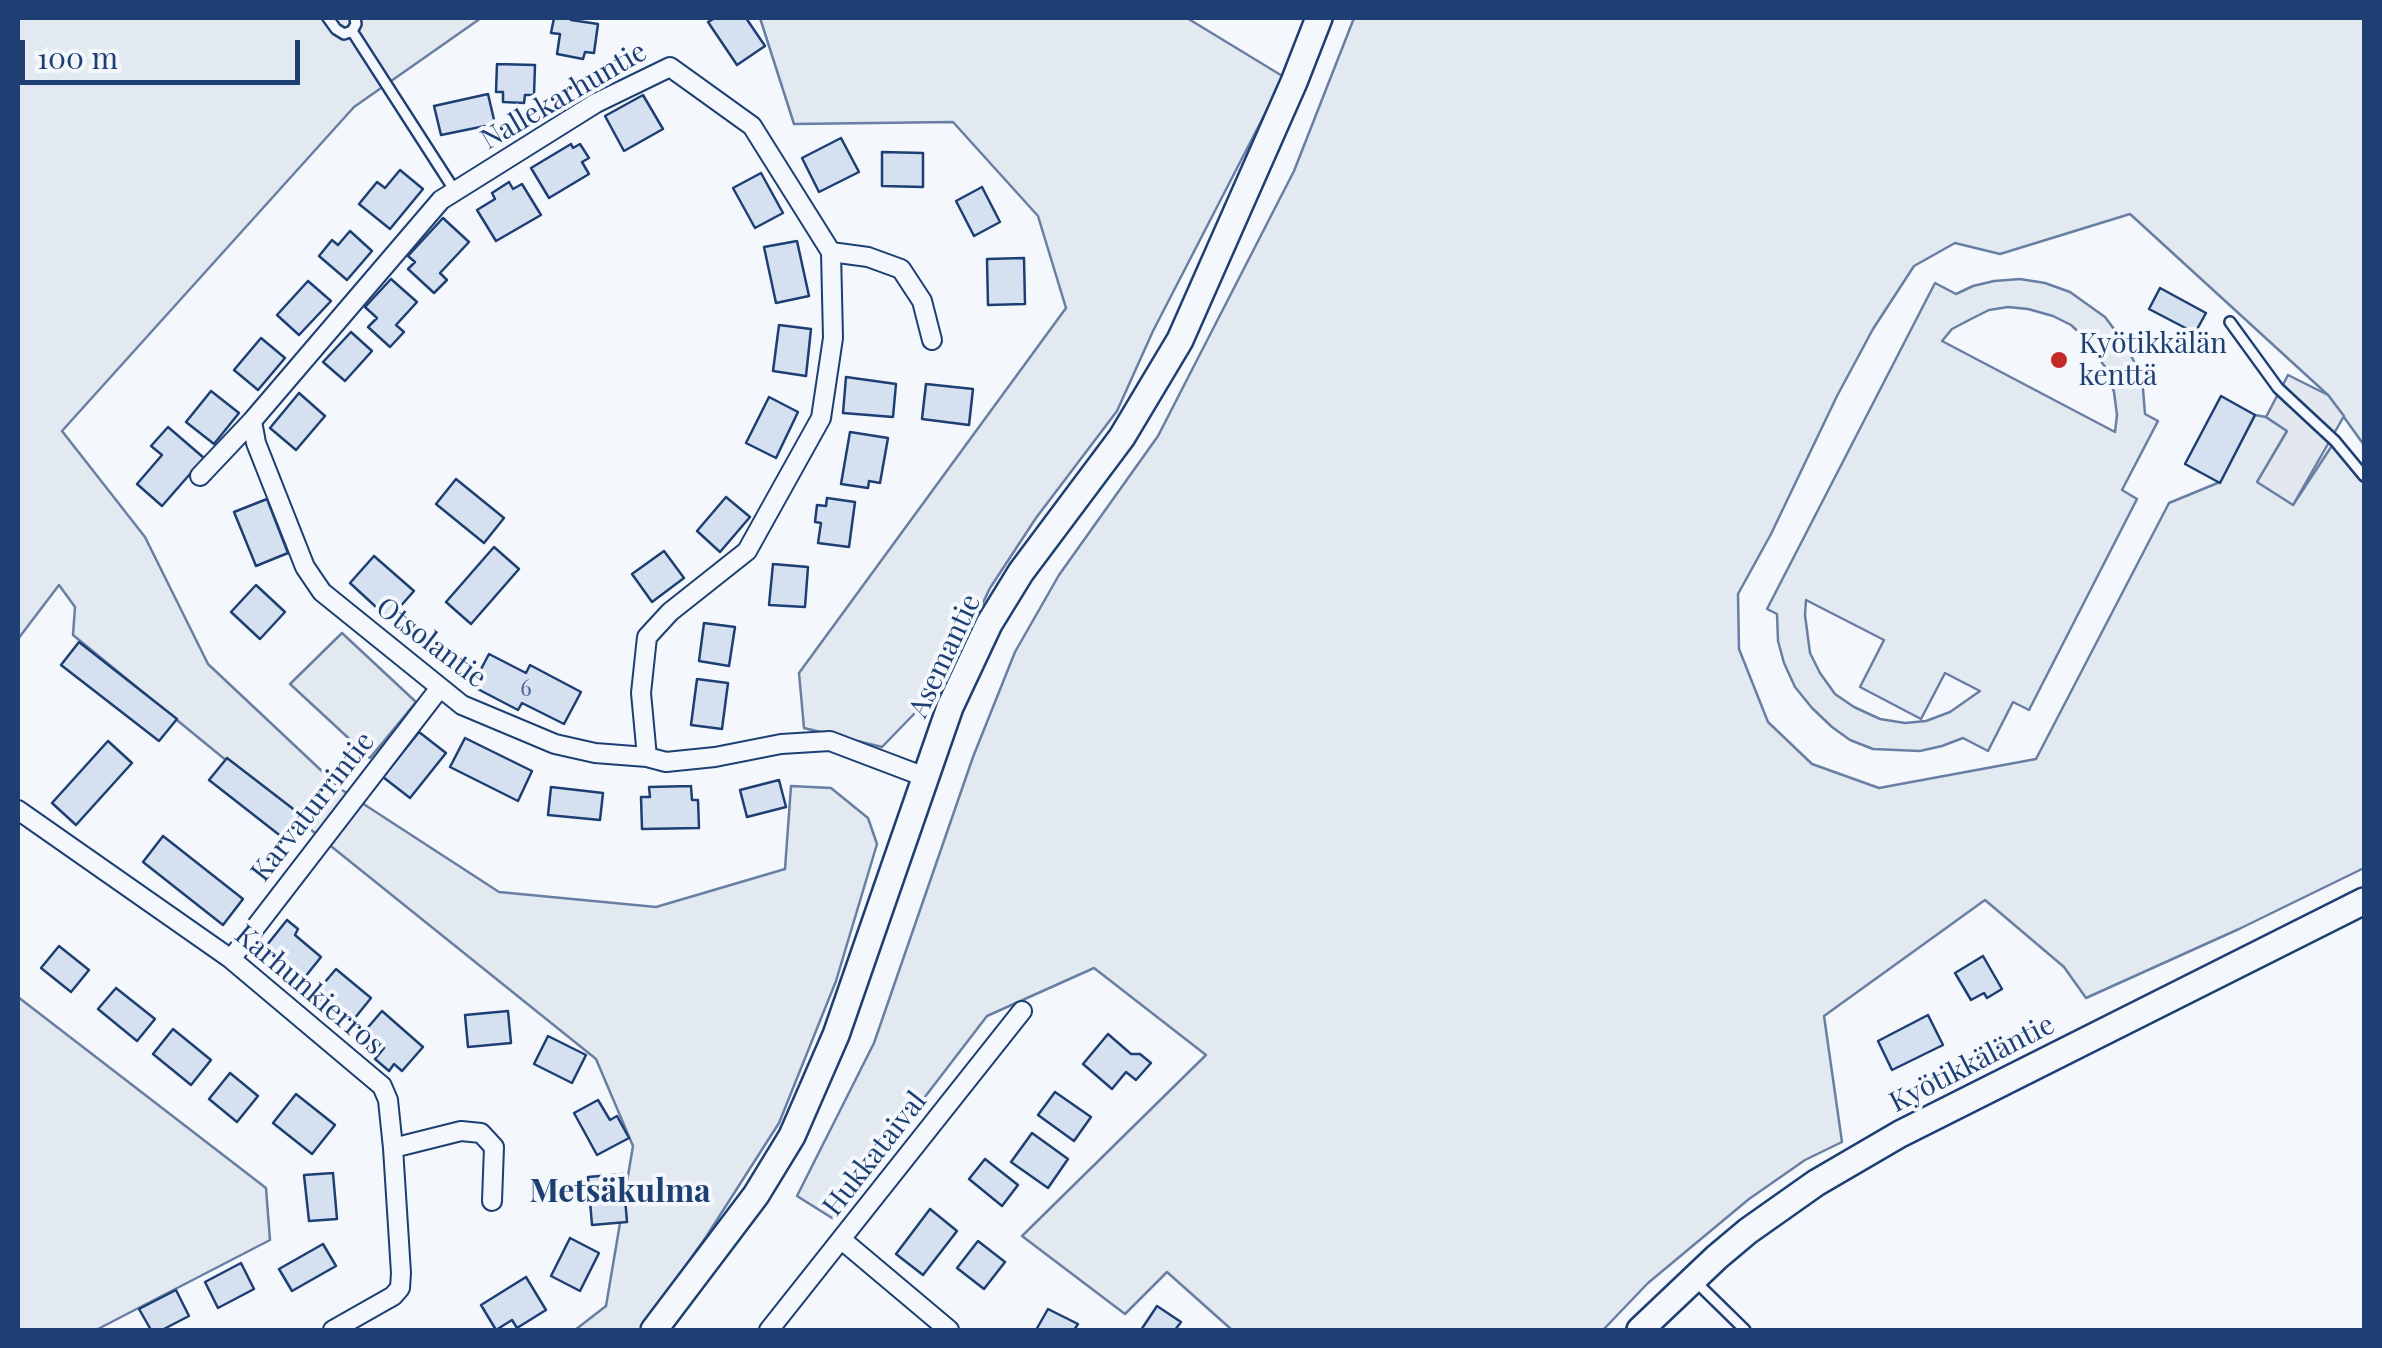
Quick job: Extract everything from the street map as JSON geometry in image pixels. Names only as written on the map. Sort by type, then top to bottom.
[{"type":"main road","name":"Asemantie","points":[[654,1330],[756,1195],[792,1136],[836,1035],[950,707],[988,624],[1021,572],[1122,436],[1180,340],[1319,18]]},
{"type":"main road","name":"Kyötikkäläntie","points":[[1640,1330],[1748,1231],[1816,1184],[1900,1134],[2364,901]]},
{"type":"street","name":"Nallekarhuntie","points":[[200,476],[442,200],[596,103],[670,67],[752,126],[831,252]]},
{"type":"street","points":[[646,757],[641,693],[647,638],[670,612],[747,551],[821,418],[834,338],[831,252],[868,258],[900,269],[922,301],[932,340]]},
{"type":"street","name":"Otsolantie","points":[[252,421],[256,443],[305,567],[322,592],[462,705],[555,744],[595,754],[666,762],[781,744],[830,741],[925,777]]},
{"type":"street","name":"Karvaturrintie","points":[[231,958],[439,689]]},
{"type":"street","name":"Karhunkierros","points":[[18,810],[231,958],[382,1086],[388,1100],[400,1288],[333,1330]]},
{"type":"street","name":"Hukkataival","points":[[769,1330],[1022,1010]]},
{"type":"street","points":[[392,1148],[461,1131],[482,1133],[494,1147],[492,1201]]},
{"type":"street","points":[[842,1240],[949,1330]]},
{"type":"lane","points":[[328,18],[344,34],[352,32],[355,18]]},
{"type":"lane","points":[[352,32],[455,191]]},
{"type":"lane","points":[[2230,322],[2278,388],[2334,441],[2364,476]]},
{"type":"lane","points":[[1693,1279],[1745,1330]]},
{"type":"shaded area","points":[[18,18],[481,18],[354,107],[62,431],[145,537],[208,664],[342,790],[499,892],[656,907],[785,869],[791,786],[831,788],[868,818],[877,844],[836,981],[779,1123],[640,1330],[575,1330],[606,1306],[633,1146],[596,1059],[73,635],[75,607],[59,585],[18,639]]},
{"type":"shaded area","points":[[760,18],[1187,18],[1284,77],[1153,331],[1117,411],[1036,518],[990,588],[945,682],[882,747],[804,728],[799,673],[1066,308],[1038,216],[953,122],[794,124]]},
{"type":"shaded area","points":[[1354,18],[2364,18],[2364,445],[2328,395],[2130,214],[2000,254],[1955,243],[1914,266],[1873,329],[1738,594],[1739,649],[1768,722],[1812,764],[1879,788],[2036,759],[2169,503],[2220,482],[2255,415],[2266,417],[2287,431],[2293,505],[2335,441],[2364,476],[2364,868],[2086,998],[2064,967],[1985,900],[1824,1016],[1842,1142],[1805,1160],[1749,1199],[1648,1283],[1603,1330],[1232,1330],[1167,1272],[1125,1314],[1022,1236],[1206,1055],[1094,968],[987,1016],[832,1218],[797,1196],[874,1043],[973,757],[1015,652],[1059,575],[1158,436],[1294,171]]},
{"type":"shaded area","points":[[2020,279],[2045,283],[2070,292],[2105,317],[2136,365],[2145,414],[2158,421],[2122,490],[2137,499],[2029,710],[2013,702],[1988,751],[1963,738],[1920,751],[1873,749],[1832,727],[1795,687],[1778,641],[1777,614],[1767,609],[1935,283],[1956,294],[1994,281]],"holes":[[[2008,307],[2053,316],[2086,339],[2107,370],[2114,392],[2115,432],[1942,341],[1952,329],[1971,319],[1989,310]],[[1806,600],[1884,640],[1860,687],[1921,719],[1945,673],[1980,691],[1950,712],[1926,721],[1880,719],[1854,707],[1835,694],[1810,653]]]},
{"type":"shaded area","points":[[2288,375],[2328,395],[2344,416],[2293,505],[2257,482],[2287,431],[2266,417]]},
{"type":"shaded area","points":[[342,633],[416,702],[370,758],[290,684]]},
{"type":"shaded area","points":[[18,997],[266,1188],[270,1240],[96,1330],[18,1330]]},
{"type":"building","points":[[554,18],[598,24],[594,53],[585,52],[583,59],[557,54],[560,34],[551,33]]},
{"type":"building","points":[[715,18],[746,18],[765,46],[737,65],[708,22]]},
{"type":"building","points":[[497,64],[535,65],[534,95],[525,95],[524,103],[503,102],[503,92],[496,92]]},
{"type":"building","points":[[488,94],[495,124],[441,135],[434,106]]},
{"type":"building","points":[[643,95],[663,129],[624,151],[605,116]]},
{"type":"building","points":[[841,138],[859,172],[819,192],[802,158]]},
{"type":"building","points":[[571,144],[573,148],[580,144],[589,158],[582,162],[589,174],[549,198],[531,168]]},
{"type":"building","points":[[882,152],[923,153],[923,187],[882,186]]},
{"type":"building","points":[[400,170],[423,189],[390,229],[359,204],[377,182],[385,188]]},
{"type":"building","points":[[761,173],[783,213],[755,228],[733,188]]},
{"type":"building","points":[[509,182],[513,189],[522,184],[541,215],[496,241],[477,210],[495,199],[492,193]]},
{"type":"building","points":[[982,187],[1000,222],[974,236],[956,201]]},
{"type":"building","points":[[443,218],[469,242],[440,273],[447,280],[434,293],[408,269],[415,262],[408,256]]},
{"type":"building","points":[[350,231],[372,251],[347,280],[319,256],[332,240],[338,245]]},
{"type":"building","points":[[797,241],[809,296],[776,303],[764,247]]},
{"type":"building","points":[[1024,258],[1025,304],[988,305],[987,259]]},
{"type":"building","points":[[391,279],[417,302],[396,325],[404,332],[390,347],[368,327],[377,318],[365,307]]},
{"type":"building","points":[[308,281],[331,301],[299,335],[277,315]]},
{"type":"building","points":[[2160,288],[2206,313],[2195,333],[2149,309]]},
{"type":"building","points":[[779,325],[811,329],[806,376],[773,371]]},
{"type":"building","points":[[351,332],[372,351],[345,381],[323,362]]},
{"type":"building","points":[[261,338],[285,358],[258,390],[234,370]]},
{"type":"building","points":[[846,377],[896,384],[893,417],[843,413]]},
{"type":"building","points":[[926,384],[973,389],[969,425],[922,419]]},
{"type":"building","points":[[211,391],[239,413],[214,444],[186,422]]},
{"type":"building","points":[[299,393],[325,416],[296,450],[270,428]]},
{"type":"building","points":[[2221,396],[2255,415],[2220,483],[2185,464]]},
{"type":"building","points":[[769,397],[798,412],[776,458],[746,443]]},
{"type":"building","points":[[168,427],[204,458],[162,506],[137,484],[162,455],[151,446]]},
{"type":"building","points":[[850,432],[888,438],[880,483],[869,481],[868,488],[841,484]]},
{"type":"building","points":[[456,479],[504,518],[484,543],[436,504]]},
{"type":"building","points":[[726,497],[750,517],[720,552],[697,531]]},
{"type":"building","points":[[827,498],[855,502],[849,547],[818,543],[821,523],[815,522],[817,505],[826,506]]},
{"type":"building","points":[[267,499],[288,553],[256,566],[234,512]]},
{"type":"building","points":[[494,547],[519,569],[471,624],[446,602]]},
{"type":"building","points":[[664,551],[684,578],[652,602],[632,574]]},
{"type":"building","points":[[374,556],[414,591],[389,619],[350,583]]},
{"type":"building","points":[[773,564],[808,567],[805,607],[769,605]]},
{"type":"building","points":[[256,585],[285,612],[260,639],[231,612]]},
{"type":"building","points":[[704,623],[735,627],[729,666],[699,661]]},
{"type":"building","points":[[79,642],[177,719],[159,741],[61,665]]},
{"type":"building","points":[[489,654],[526,673],[530,665],[581,692],[564,724],[522,703],[518,710],[472,686]]},
{"type":"building","points":[[697,679],[728,683],[722,729],[691,725]]},
{"type":"building","points":[[419,732],[446,753],[410,798],[383,777]]},
{"type":"building","points":[[465,738],[532,771],[518,801],[450,767]]},
{"type":"building","points":[[108,741],[132,763],[76,825],[52,803]]},
{"type":"building","points":[[227,758],[305,818],[287,841],[209,780]]},
{"type":"building","points":[[779,780],[786,807],[747,817],[740,790]]},
{"type":"building","points":[[691,786],[692,800],[698,800],[699,828],[642,829],[641,797],[650,797],[649,787]]},
{"type":"building","points":[[551,787],[603,793],[600,820],[548,815]]},
{"type":"building","points":[[163,836],[243,899],[223,925],[143,862]]},
{"type":"building","points":[[287,920],[298,929],[295,935],[321,957],[301,982],[269,956],[274,950],[267,945]]},
{"type":"building","points":[[59,946],[89,970],[71,992],[41,968]]},
{"type":"building","points":[[1983,956],[2002,989],[1987,998],[1984,993],[1971,1000],[1955,973]]},
{"type":"building","points":[[336,969],[371,998],[350,1024],[314,995]]},
{"type":"building","points":[[116,988],[155,1019],[137,1041],[98,1009]]},
{"type":"building","points":[[382,1011],[423,1047],[402,1071],[394,1064],[389,1071],[375,1059],[384,1048],[364,1032]]},
{"type":"building","points":[[508,1011],[511,1043],[468,1047],[465,1015]]},
{"type":"building","points":[[1928,1015],[1943,1045],[1892,1070],[1878,1041]]},
{"type":"building","points":[[173,1029],[211,1060],[191,1085],[153,1054]]},
{"type":"building","points":[[1108,1034],[1131,1054],[1140,1054],[1151,1063],[1136,1080],[1126,1072],[1112,1089],[1083,1064]]},
{"type":"building","points":[[548,1036],[586,1055],[572,1083],[534,1064]]},
{"type":"building","points":[[230,1073],[258,1096],[237,1122],[209,1099]]},
{"type":"building","points":[[1055,1092],[1091,1117],[1074,1141],[1038,1115]]},
{"type":"building","points":[[296,1094],[335,1125],[312,1154],[273,1123]]},
{"type":"building","points":[[598,1100],[610,1120],[617,1116],[629,1138],[597,1155],[574,1113]]},
{"type":"building","points":[[1032,1133],[1068,1159],[1048,1188],[1011,1162]]},
{"type":"building","points":[[985,1159],[1018,1185],[1002,1206],[969,1179]]},
{"type":"building","points":[[333,1173],[337,1219],[309,1221],[304,1175]]},
{"type":"building","points":[[623,1174],[627,1222],[592,1225],[588,1177]]},
{"type":"building","points":[[930,1209],[957,1231],[923,1275],[896,1254]]},
{"type":"building","points":[[570,1238],[599,1253],[580,1291],[551,1276]]},
{"type":"building","points":[[978,1241],[1005,1262],[984,1289],[957,1268]]},
{"type":"building","points":[[323,1244],[336,1266],[292,1291],[279,1269]]},
{"type":"building","points":[[241,1263],[254,1289],[218,1308],[205,1282]]},
{"type":"building","points":[[526,1277],[546,1310],[517,1328],[512,1320],[496,1330],[481,1305]]},
{"type":"building","points":[[176,1290],[189,1316],[162,1330],[151,1330],[139,1309]]},
{"type":"building","points":[[1157,1306],[1181,1322],[1175,1330],[1141,1330]]},
{"type":"building","points":[[1048,1309],[1078,1324],[1074,1330],[1036,1330]]},
{"type":"place","name":"Kyötikkälän kenttä","points":[[2059,360]]},
{"type":"district","name":"Metsäkulma","points":[[620,1192]]}]
